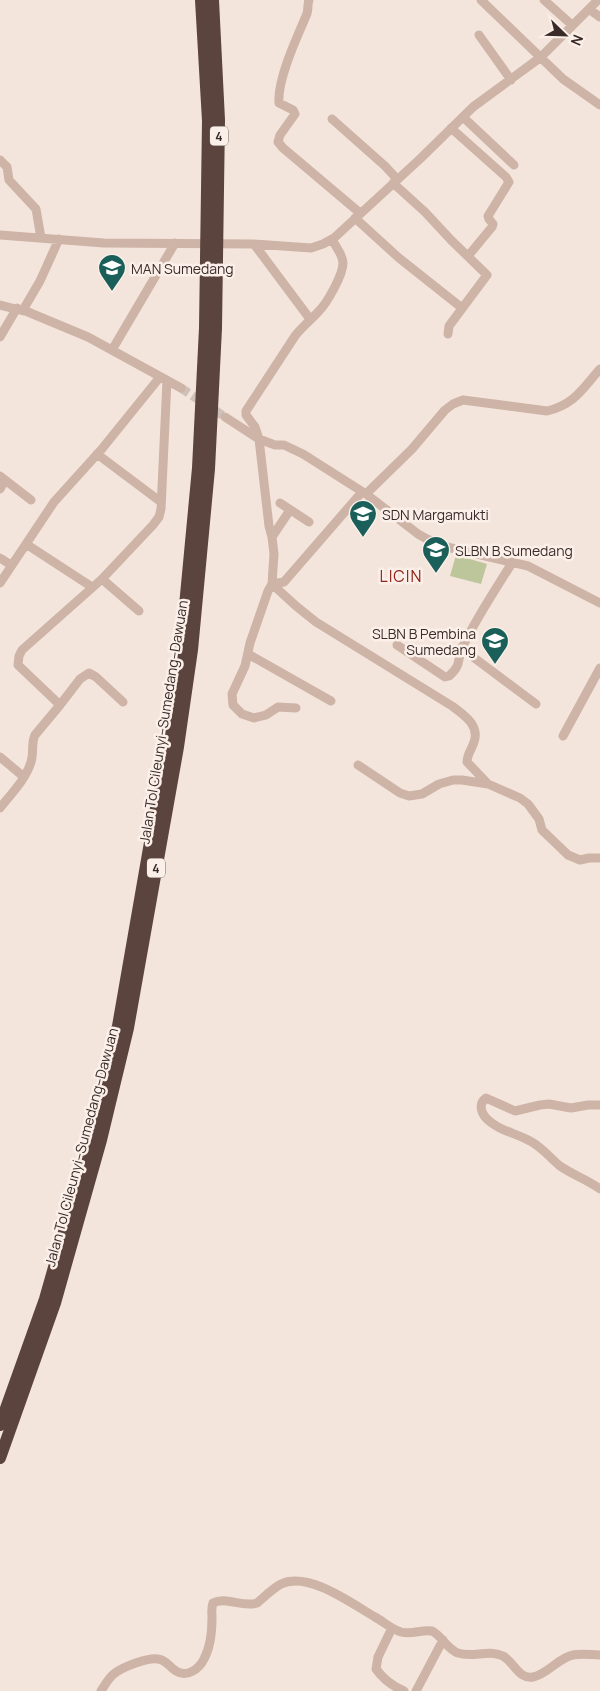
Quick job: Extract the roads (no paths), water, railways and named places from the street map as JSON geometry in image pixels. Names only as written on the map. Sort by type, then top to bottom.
[{"type":"highway","name":"Jalan Tol Cileunyi–Sumedang–Dawuan","points":[[202,0],[212,227]]},
{"type":"highway","name":"Jalan Tol Cileunyi–Sumedang–Dawuan","points":[[0,1425],[44,1299],[83,1166],[115,1035],[167,745],[181,648],[198,468],[205,328],[211,260],[219,120],[213,0]]},
{"type":"highway","points":[[215,45],[218,0]]},
{"type":"highway","name":"Jalan Tol Cileunyi–Sumedang–Dawuan","points":[[0,1458],[55,1302],[101,1140],[130,1018],[178,747],[192,650],[209,468],[216,328],[211,260]]},
{"type":"street","points":[[309,0],[308,13],[299,29],[281,82],[279,103],[293,110],[295,114],[280,135],[278,142],[282,148],[358,216],[399,258],[462,308]]},
{"type":"street","points":[[481,0],[570,85],[600,104]]},
{"type":"street","points":[[544,0],[572,25]]},
{"type":"street","points":[[0,235],[104,242],[254,244],[311,248],[323,244],[332,239],[358,216],[473,107],[541,57],[598,0]]},
{"type":"street","points":[[588,9],[600,17]]},
{"type":"street","points":[[479,35],[511,80]]},
{"type":"street","points":[[463,117],[514,165]]},
{"type":"street","points":[[332,119],[385,166],[395,181],[424,212],[486,273],[486,276],[448,327],[448,334]]},
{"type":"street","points":[[451,128],[506,177],[509,182],[488,216],[493,224],[492,227],[468,256]]},
{"type":"street","points":[[0,160],[7,167],[9,180],[36,210],[41,238]]},
{"type":"street","points":[[0,337],[40,281],[59,239]]},
{"type":"street","points":[[296,708],[278,707],[266,716],[254,718],[242,714],[234,705],[232,694],[245,666],[272,584],[274,554],[259,439],[255,428],[246,415],[246,410],[295,336],[322,308],[333,289],[342,269],[343,261],[332,239]]},
{"type":"street","points":[[112,350],[175,243]]},
{"type":"street","points":[[254,244],[310,319]]},
{"type":"street","points":[[0,305],[20,309],[67,328],[181,388]]},
{"type":"street","points":[[272,584],[284,582],[364,493],[412,450],[445,410],[453,404],[463,400],[531,410],[554,410],[572,400],[600,369]]},
{"type":"street","points":[[0,583],[64,489],[163,379]]},
{"type":"street","points":[[60,705],[18,665],[19,656],[22,650],[102,578],[153,525],[158,517],[161,509],[163,379]]},
{"type":"street","points":[[225,416],[259,439],[275,445],[286,446],[364,493],[427,539],[447,547],[528,566],[600,603]]},
{"type":"street","points":[[97,454],[161,502]]},
{"type":"street","points":[[0,489],[3,478],[31,500]]},
{"type":"street","points":[[280,503],[309,522]]},
{"type":"street","points":[[272,537],[290,510]]},
{"type":"street","points":[[26,544],[92,587]]},
{"type":"street","points":[[0,558],[11,565]]},
{"type":"street","points":[[397,645],[447,677],[453,673],[459,664],[461,648],[512,563]]},
{"type":"street","points":[[102,578],[139,611]]},
{"type":"street","points":[[272,584],[316,622],[452,706],[469,720],[476,736],[467,757],[467,762],[488,784]]},
{"type":"street","points":[[461,648],[536,704]]},
{"type":"street","points":[[248,654],[331,701]]},
{"type":"street","points":[[562,736],[600,668]]},
{"type":"street","points":[[0,808],[29,770],[33,738],[80,679],[89,672],[122,702]]},
{"type":"street","points":[[0,757],[24,777]]},
{"type":"street","points":[[358,765],[400,793],[409,796],[422,794],[439,784],[453,780],[488,784],[520,798],[528,804],[539,819],[542,830],[568,855],[580,860],[600,858]]},
{"type":"street","points":[[600,1105],[571,1108],[549,1104],[514,1111],[486,1098],[481,1106],[483,1114],[493,1123],[529,1140],[540,1147],[560,1166],[600,1189]]},
{"type":"street","points":[[101,1691],[114,1673],[149,1658],[168,1662],[177,1672],[187,1674],[194,1672],[205,1658],[208,1650],[213,1603],[218,1601],[252,1605],[281,1584],[294,1580],[316,1584],[354,1604],[392,1628],[403,1632],[416,1633],[432,1631],[458,1653],[491,1652],[503,1656],[520,1673],[530,1678],[574,1654],[600,1655]]},
{"type":"street","points":[[392,1628],[378,1657],[376,1669],[381,1677],[394,1687],[404,1691]]},
{"type":"street","points":[[416,1691],[443,1640]]},
{"type":"tunnel","points":[[181,388],[225,417]]},
{"type":"place","name":"MAN Sumedang","points":[[112,292]]},
{"type":"place","name":"SDN Margamukti","points":[[363,538]]},
{"type":"place","name":"SLBN B Sumedang","points":[[436,574]]},
{"type":"place","name":"SLBN B Pembina Sumedang","points":[[495,665]]},
{"type":"district","name":"LICIN","points":[[401,576]]}]
